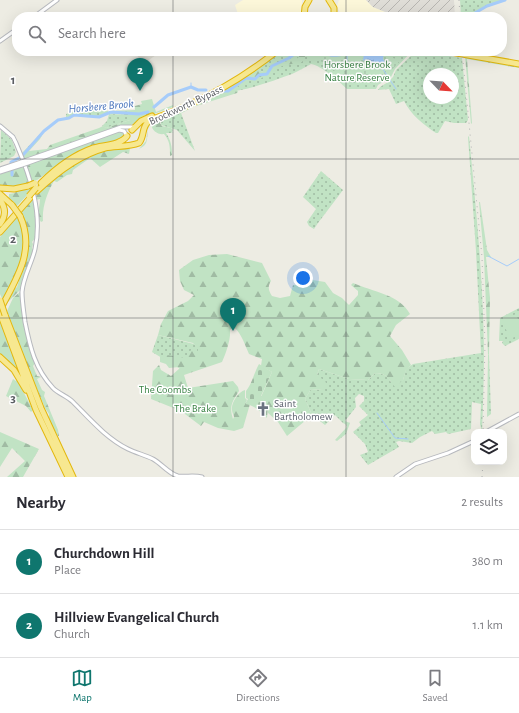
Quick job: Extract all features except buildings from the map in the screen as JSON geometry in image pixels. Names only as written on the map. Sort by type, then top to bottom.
[{"type":"highway","points":[[305,12],[308,0]]},
{"type":"highway","points":[[330,0],[336,12]]},
{"type":"highway","points":[[333,0],[334,12]]},
{"type":"highway","name":"Brockworth Bypass","points":[[133,129],[143,120],[185,104],[219,87],[243,73],[265,56]]},
{"type":"highway","name":"Brockworth Bypass","points":[[142,136],[144,127],[148,122],[216,92],[270,56]]},
{"type":"highway","points":[[476,56],[519,63]]},
{"type":"highway","points":[[486,56],[519,63]]},
{"type":"highway","points":[[117,146],[136,148],[141,145],[145,139],[145,129],[148,122]]},
{"type":"highway","points":[[0,188],[14,189],[28,186],[36,187],[86,155],[102,149],[140,142],[142,136],[138,131],[133,129],[122,141],[99,146],[83,152],[59,167],[36,187],[30,197],[0,233]]},
{"type":"highway","points":[[127,136],[130,142],[134,144]]},
{"type":"highway","points":[[0,194],[12,205],[20,216],[26,235],[25,257],[2,314],[41,408],[73,477]]},
{"type":"highway","points":[[0,228],[30,197]]},
{"type":"highway","points":[[0,200],[4,206],[5,212],[0,224]]},
{"type":"highway","points":[[0,300],[2,314],[36,410]]},
{"type":"highway","points":[[0,357],[19,377],[68,477]]},
{"type":"street","points":[[41,12],[57,0]]},
{"type":"street","points":[[0,41],[12,33]]},
{"type":"street","points":[[0,126],[9,133],[16,143],[32,188],[36,207],[36,246],[32,263],[23,285],[22,293],[23,311],[32,355],[38,368],[52,387],[72,400],[94,423],[123,446],[157,461],[174,475],[202,477]]},
{"type":"street","points":[[121,127],[133,129]]},
{"type":"street","points":[[0,171],[121,127],[133,129]]},
{"type":"street","points":[[92,138],[121,130],[125,131],[127,136]]},
{"type":"street","points":[[492,429],[519,414]]},
{"type":"street","points":[[396,477],[415,464],[448,453],[471,442]]},
{"type":"shaded area","points":[[243,0],[302,0],[302,12],[237,12],[235,5]]},
{"type":"shaded area","points":[[339,0],[366,0],[373,7],[386,12],[340,12],[337,6]]},
{"type":"shaded area","points":[[366,0],[454,0],[455,12],[386,12],[373,7]]},
{"type":"shaded area","points":[[137,56],[155,56],[143,64]]},
{"type":"green space","points":[[460,0],[505,0],[487,6],[477,12],[461,12]]},
{"type":"green space","name":"Horsbere Brook Nature Reserve","points":[[274,56],[407,56],[395,69],[391,77],[378,85],[376,89],[347,89],[325,71],[311,64],[292,74],[267,83],[240,90],[223,92],[235,84],[263,72],[257,69]]},
{"type":"green space","points":[[299,56],[305,56],[302,62],[272,69],[266,76],[255,81],[246,80],[236,88],[237,93],[193,107],[180,114],[178,111],[255,68],[263,72],[270,66],[298,58]]},
{"type":"green space","points":[[308,56],[366,56],[362,59],[367,60],[379,68],[382,68],[384,65],[387,66],[386,61],[385,62],[383,59],[383,56],[400,60],[393,69],[382,78],[376,80],[362,79],[352,85],[349,80],[334,74],[335,71],[323,62],[309,59]]},
{"type":"green space","points":[[411,56],[450,56],[462,58],[468,120],[466,123],[445,121],[438,133],[436,133],[414,115],[404,101],[396,104],[389,89],[378,90],[393,77],[396,70]]},
{"type":"green space","points":[[465,56],[519,66],[519,68],[467,59],[471,124]]},
{"type":"green space","points":[[152,99],[156,112],[173,105],[173,107],[148,116],[131,125],[117,127],[24,159],[22,153],[45,129],[40,139],[29,151],[47,149],[50,145],[103,126],[106,128],[130,120],[130,115],[111,114],[110,111],[135,110],[135,108],[130,106],[142,104],[141,101]]},
{"type":"green space","points":[[82,109],[108,111],[108,113],[100,116],[75,115],[66,119],[66,114]]},
{"type":"green space","points":[[179,112],[180,114],[181,113],[195,151],[177,130],[161,125],[161,121]]},
{"type":"green space","points":[[109,114],[130,115],[130,120],[106,128],[102,126],[107,121]]},
{"type":"green space","points":[[171,114],[171,117],[161,121],[160,123],[162,126],[171,128],[173,130],[172,132],[174,132],[166,133],[171,144],[172,155],[170,156],[169,144],[164,134],[156,132],[151,124],[148,130],[146,144],[139,149],[146,141],[149,124]]},
{"type":"green space","points":[[1,130],[12,140],[16,152],[14,156],[0,163]]},
{"type":"green space","points":[[117,132],[123,133],[124,136],[122,140],[95,145],[32,182],[26,165]]},
{"type":"green space","points":[[469,136],[481,269],[484,350],[482,429],[480,424],[481,404],[472,402],[471,429],[448,434],[446,432],[435,434],[432,431],[412,443],[396,442],[399,447],[368,465],[360,455],[368,452],[365,444],[353,432],[361,425],[359,422],[368,415],[359,406],[364,401],[364,396],[359,394],[355,398],[356,407],[345,421],[350,423],[346,434],[337,441],[335,440],[347,426],[335,415],[325,425],[312,415],[305,399],[311,389],[322,390],[317,375],[319,369],[349,379],[368,380],[375,373],[386,376],[391,382],[403,380],[406,369],[413,364],[481,353]]},
{"type":"green space","points":[[130,148],[129,154],[123,152],[100,167],[90,158],[73,170],[72,174],[67,175],[57,182],[54,181],[49,190],[43,211],[43,221],[41,222],[38,214],[40,199],[36,200],[36,196],[45,186],[68,167],[70,168],[82,158],[106,150]]},
{"type":"green space","points":[[24,165],[30,183],[20,187],[0,187],[0,173]]},
{"type":"green space","points":[[321,171],[343,190],[314,229],[309,226],[307,222],[316,209],[303,197]]},
{"type":"green space","points":[[30,186],[32,190],[16,207],[8,199],[9,194],[15,193],[17,189]]},
{"type":"green space","points":[[33,199],[36,225],[36,237],[32,242],[32,248],[34,251],[21,289],[5,305],[13,290],[17,287],[26,258],[20,212]]},
{"type":"green space","points":[[479,202],[487,250],[491,257],[486,257],[490,298],[488,355],[484,257]]},
{"type":"green space","points":[[17,215],[22,227],[24,249],[22,260],[14,280],[3,301],[0,294],[0,237]]},
{"type":"green space","points":[[227,254],[262,263],[271,281],[269,289],[272,296],[280,298],[290,296],[293,285],[298,285],[301,278],[325,282],[333,293],[342,298],[349,305],[358,295],[358,291],[351,285],[353,283],[385,294],[399,302],[410,314],[396,325],[390,336],[402,350],[411,365],[406,370],[403,380],[395,387],[387,377],[382,374],[375,373],[368,380],[349,379],[319,369],[317,375],[326,382],[322,390],[311,389],[305,399],[312,415],[287,436],[278,422],[268,413],[268,406],[261,397],[272,372],[261,366],[262,359],[249,354],[240,334],[235,328],[232,328],[230,330],[227,350],[222,362],[184,375],[188,388],[233,381],[238,387],[239,391],[232,404],[231,411],[233,419],[232,407],[234,401],[242,391],[245,390],[245,398],[247,400],[245,404],[250,404],[243,428],[234,431],[218,428],[204,422],[201,426],[181,411],[151,399],[153,371],[159,365],[161,370],[171,376],[180,368],[169,368],[166,364],[160,362],[160,357],[167,355],[186,358],[191,350],[198,351],[193,343],[158,335],[161,324],[168,311],[188,301],[194,295],[184,290],[180,281],[179,270],[193,260],[209,255]]},
{"type":"green space","points":[[21,291],[31,353],[35,363],[33,366],[37,376],[41,377],[37,379],[42,390],[45,392],[44,396],[59,436],[49,420],[49,414],[26,365],[7,311],[13,298]]},
{"type":"green space","points":[[519,308],[519,339],[505,346],[502,343],[503,341],[499,341],[500,318]]},
{"type":"green space","points":[[516,314],[519,322],[519,335],[510,339],[502,320]]},
{"type":"green space","points":[[0,319],[17,362],[15,363],[20,373],[18,373],[0,355]]},
{"type":"green space","points":[[158,335],[194,344],[199,349],[200,355],[182,370],[152,352]]},
{"type":"green space","points":[[489,354],[491,414],[487,417],[488,355]]},
{"type":"green space","points":[[259,364],[272,372],[261,396],[268,406],[267,418],[254,407],[245,404],[248,399],[246,398],[246,391]]},
{"type":"green space","points":[[13,379],[16,381],[17,380],[33,410],[31,412],[26,406],[6,396]]},
{"type":"green space","points":[[0,432],[39,449],[23,477],[7,477],[25,461],[12,448],[0,467]]},
{"type":"water","points":[[364,56],[383,56],[385,62],[389,62],[387,65],[388,67],[386,68],[384,65],[381,68],[372,65],[366,59],[363,61]]},
{"type":"waterway","name":"Horsbere Brook","points":[[477,12],[487,6],[505,0]]},
{"type":"waterway","name":"Horsbere Brook","points":[[222,91],[228,91],[246,78],[255,79],[259,75],[267,74],[272,66],[292,56]]},
{"type":"waterway","points":[[334,56],[339,56]]},
{"type":"waterway","points":[[347,56],[347,66]]},
{"type":"waterway","points":[[382,68],[389,78]]},
{"type":"waterway","points":[[390,80],[396,89]]},
{"type":"waterway","name":"Horsbere Brook","points":[[154,107],[168,95],[191,87],[198,90],[206,90]]},
{"type":"waterway","name":"Horsbere Brook","points":[[23,155],[44,131],[58,120],[69,118],[74,115],[99,117],[111,112],[139,114],[148,112]]},
{"type":"waterway","name":"Horsbere Brook","points":[[11,164],[11,162],[21,157]]},
{"type":"waterway","name":"Horsbere Brook","points":[[12,170],[12,175]]},
{"type":"waterway","points":[[488,256],[507,266],[519,259]]},
{"type":"waterway","points":[[377,413],[395,438],[408,439]]},
{"type":"railway","points":[[459,0],[460,12]]},
{"type":"railway","points":[[462,56],[482,257],[485,344],[483,429]]},
{"type":"railway","points":[[482,477],[483,465]]},
{"type":"place","name":"Hillview Evangelical Church","points":[[140,91]]},
{"type":"place","name":"Churchdown Hill","points":[[233,331]]},
{"type":"place","name":"Saint Bartholomew","points":[[263,409]]},
{"type":"park label","name":"The Coombs","points":[[165,389]]},
{"type":"park label","name":"The Brake","points":[[195,408]]}]
